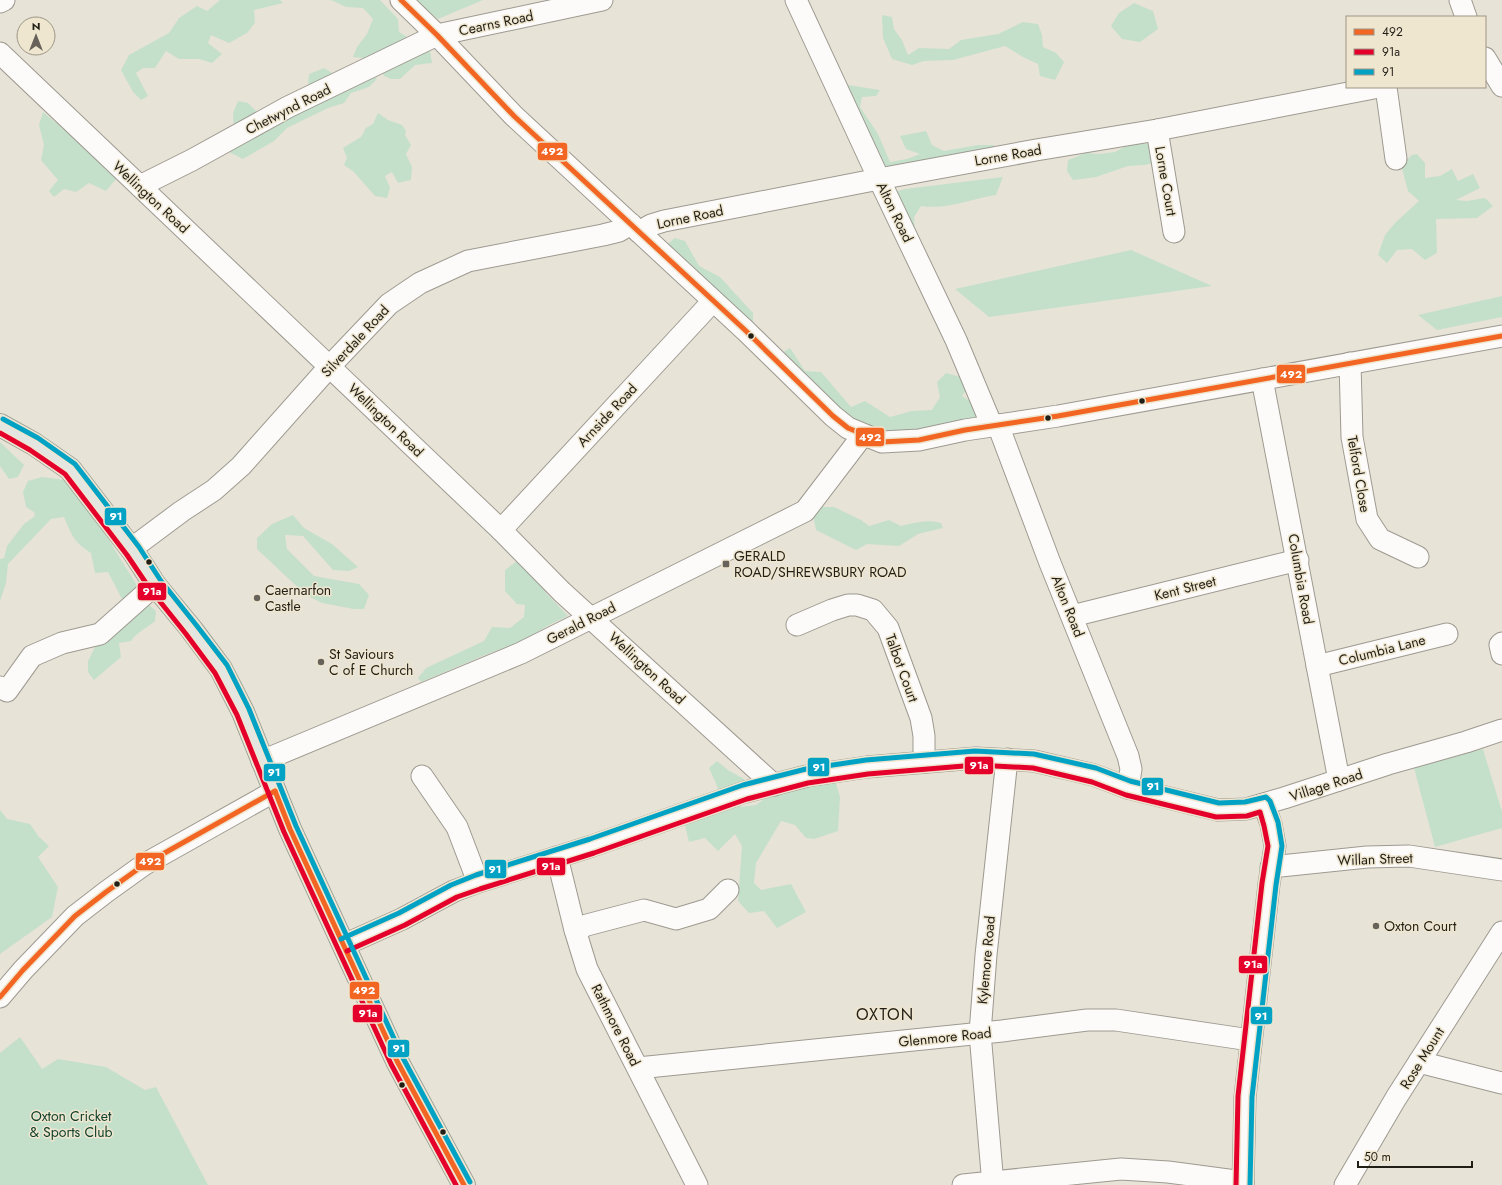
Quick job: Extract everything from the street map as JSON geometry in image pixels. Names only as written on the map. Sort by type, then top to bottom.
[{"type":"main road","points":[[0,425],[34,444],[70,469],[131,548],[155,585],[192,630],[221,669],[242,712],[290,829],[397,1061],[464,1185]]},
{"type":"street","points":[[0,2],[4,0]]},
{"type":"street","points":[[401,0],[437,35],[514,116],[713,301],[833,416],[848,428],[882,442],[919,440],[965,430],[1058,416],[1262,378],[1502,336]]},
{"type":"street","name":"Cearns Road","points":[[437,35],[602,0]]},
{"type":"street","name":"Alton Road","points":[[796,0],[995,426],[1128,756],[1131,769],[1128,788]]},
{"type":"street","points":[[1460,0],[1466,16]]},
{"type":"street","name":"Chetwynd Road","points":[[140,186],[192,160],[288,107],[437,35]]},
{"type":"street","name":"Wellington Road","points":[[0,53],[502,530],[562,592],[774,785]]},
{"type":"street","name":"Lorne Road","points":[[635,228],[879,179],[1036,150],[1157,130],[1374,88]]},
{"type":"street","points":[[1386,88],[1396,159]]},
{"type":"street","name":"Lorne Court","points":[[1157,130],[1174,232]]},
{"type":"street","name":"Silverdale Road","points":[[131,548],[214,490],[241,466],[330,366],[389,304],[420,283],[468,260],[635,228]]},
{"type":"street","name":"Arnside Road","points":[[502,530],[713,301]]},
{"type":"street","name":"Telford Close","points":[[1350,363],[1352,437],[1367,519],[1380,539],[1418,557]]},
{"type":"street","name":"Columbia Road","points":[[1262,378],[1339,780]]},
{"type":"street","name":"Gerald Road","points":[[262,761],[521,653],[805,512],[863,435]]},
{"type":"street","name":"Kent Street","points":[[1072,616],[1298,560]]},
{"type":"street","points":[[0,687],[7,691],[32,656],[62,643],[100,634],[155,585]]},
{"type":"street","name":"Talbot Court","points":[[798,625],[832,610],[848,605],[857,605],[873,610],[888,628],[920,718],[924,736],[924,762]]},
{"type":"street","name":"Columbia Lane","points":[[1317,666],[1447,634]]},
{"type":"street","points":[[1502,643],[1500,646],[1502,654]]},
{"type":"street","name":"Village Road","points":[[344,945],[402,919],[454,891],[478,882],[592,846],[745,792],[815,775],[867,767],[976,758],[1034,761],[1094,775],[1128,788],[1218,810],[1246,809],[1502,730]]},
{"type":"street","name":"Kylemore Road","points":[[993,1183],[980,1033],[986,955],[1007,759]]},
{"type":"street","points":[[422,776],[457,827],[478,882]]},
{"type":"street","points":[[0,997],[23,970],[75,916],[106,892],[145,864],[275,791]]},
{"type":"street","points":[[964,1185],[1121,1169],[1168,1172],[1243,1184],[1245,1097],[1250,1040],[1271,867],[1275,846],[1271,824],[1264,804]]},
{"type":"street","name":"Willan Street","points":[[1271,867],[1367,857],[1409,856],[1502,870]]},
{"type":"street","name":"Rathmore Road","points":[[557,857],[575,930],[587,969],[697,1185]]},
{"type":"street","points":[[575,930],[587,925],[644,910],[676,919],[709,909],[728,890]]},
{"type":"street","name":"Rose Mount","points":[[1345,1185],[1419,1062],[1502,932]]},
{"type":"street","name":"Glenmore Road","points":[[638,1068],[980,1033],[1087,1020],[1116,1020],[1250,1040]]},
{"type":"street","points":[[1419,1062],[1502,1083]]},
{"type":"green space","points":[[220,0],[280,0],[283,3],[254,10],[255,23],[247,33],[229,43],[211,35],[208,43],[222,54],[212,63],[199,59],[179,59],[166,51],[155,68],[143,68],[136,73],[148,96],[141,100],[133,92],[121,70],[129,55],[169,33],[179,18],[197,6],[207,11]]},
{"type":"green space","points":[[331,0],[380,0],[398,19],[399,32],[430,51],[432,63],[415,65],[400,79],[391,79],[384,76],[375,59],[353,57],[357,47],[367,34],[373,19],[363,8],[346,7]]},
{"type":"green space","points":[[414,0],[483,0],[438,19]]},
{"type":"green space","points":[[1134,3],[1153,11],[1158,29],[1140,42],[1122,39],[1111,26],[1119,13]]},
{"type":"green space","points":[[882,15],[892,17],[894,29],[902,40],[908,55],[919,48],[949,49],[961,40],[998,34],[1023,22],[1038,24],[1042,35],[1043,47],[1056,53],[1064,62],[1055,80],[1040,76],[1038,64],[1005,46],[953,60],[924,61],[912,65],[892,59],[883,38]]},
{"type":"green space","points":[[363,65],[377,79],[369,87],[351,93],[344,103],[328,108],[287,128],[274,141],[243,159],[229,152],[228,136],[234,130],[233,113],[238,101],[248,103],[256,111],[267,115],[308,87],[309,74],[324,68],[337,76]]},
{"type":"green space","points":[[848,85],[880,90],[876,96],[862,97],[860,107],[878,134],[890,162],[907,159],[920,154],[906,149],[900,136],[926,131],[932,145],[944,151],[978,145],[994,145],[996,153],[883,175],[842,91]]},
{"type":"green space","points":[[43,112],[113,171],[116,179],[106,191],[89,183],[76,192],[64,189],[54,197],[49,191],[58,180],[41,160],[44,145],[39,125]]},
{"type":"green space","points":[[378,113],[388,120],[402,125],[406,131],[405,135],[411,145],[406,154],[412,167],[411,180],[398,183],[392,172],[385,176],[390,188],[387,198],[375,196],[354,172],[344,165],[347,158],[343,148],[361,137],[366,128],[373,124]]},
{"type":"green space","points":[[1156,143],[1157,162],[1128,166],[1096,177],[1073,180],[1067,171],[1068,160],[1086,153],[1099,154],[1115,152],[1128,145]]},
{"type":"green space","points":[[1417,154],[1425,163],[1425,178],[1440,176],[1452,169],[1458,181],[1473,174],[1480,188],[1456,200],[1467,201],[1485,198],[1493,206],[1477,218],[1436,219],[1437,253],[1425,260],[1412,249],[1397,250],[1387,263],[1378,255],[1385,235],[1395,223],[1419,201],[1408,191],[1401,165],[1412,155]]},
{"type":"green space","points":[[1003,177],[996,195],[940,207],[921,206],[914,217],[915,232],[891,193],[905,189]]},
{"type":"green space","points":[[675,238],[685,241],[699,266],[720,277],[753,313],[753,322],[743,324],[663,248]]},
{"type":"green space","points":[[1131,250],[1212,286],[989,317],[955,289]]},
{"type":"green space","points":[[1502,296],[1502,317],[1437,330],[1418,315]]},
{"type":"green space","points":[[790,348],[805,371],[821,372],[851,407],[865,401],[890,417],[912,411],[932,410],[940,397],[937,382],[946,373],[964,378],[969,387],[962,396],[973,403],[978,412],[975,421],[900,439],[858,429],[782,353]]},
{"type":"green space","points":[[0,442],[24,465],[18,477],[9,479],[0,466]]},
{"type":"green space","points":[[42,477],[65,480],[92,513],[138,587],[123,601],[108,572],[95,573],[91,553],[74,538],[64,517],[51,519],[8,564],[6,583],[0,601],[0,559],[4,558],[7,546],[24,524],[35,516],[34,512],[26,507],[23,492],[28,481]]},
{"type":"green space","points":[[816,507],[834,507],[861,520],[869,526],[889,520],[901,526],[931,521],[941,523],[943,528],[918,534],[899,546],[867,544],[856,550],[816,530],[813,515]]},
{"type":"green space","points":[[293,515],[304,528],[332,544],[358,567],[349,571],[333,570],[303,536],[285,535],[287,549],[314,576],[359,584],[369,595],[364,609],[354,609],[322,603],[306,595],[257,549],[257,538],[272,524]]},
{"type":"green space","points":[[521,558],[537,572],[546,593],[568,616],[522,641],[421,682],[418,678],[426,668],[484,641],[492,627],[510,628],[524,617],[525,605],[517,604],[505,591],[505,570]]},
{"type":"green space","points":[[148,604],[156,611],[155,621],[131,641],[119,643],[121,657],[94,680],[88,672],[88,661],[98,641]]},
{"type":"green space","points":[[1483,749],[1502,812],[1502,828],[1435,847],[1414,768]]},
{"type":"green space","points":[[717,761],[728,770],[744,779],[741,807],[756,805],[773,792],[835,780],[840,797],[838,831],[814,839],[806,838],[795,825],[781,821],[756,863],[754,883],[761,890],[791,884],[806,912],[777,928],[764,911],[749,913],[738,901],[742,846],[735,834],[718,851],[705,838],[689,842],[684,821],[720,796],[709,768]]},
{"type":"green space","points":[[0,810],[7,819],[30,824],[39,837],[49,846],[38,857],[58,887],[52,917],[0,954]]},
{"type":"green space","name":"Oxton Cricket & Sports Club","points":[[20,1037],[42,1069],[58,1059],[106,1067],[145,1090],[156,1087],[208,1185],[0,1185],[0,1053]]},
{"type":"transit line","name":"492","points":[[401,0],[437,35],[514,116],[746,331],[833,416],[848,428],[882,442],[919,440],[965,430],[1058,416],[1502,336]]},
{"type":"transit line","name":"91","points":[[3,419],[38,438],[75,464],[139,547],[161,581],[227,665],[249,709],[296,826],[403,1058],[470,1182]]},
{"type":"transit line","name":"91a","points":[[0,433],[30,450],[65,474],[127,555],[150,589],[215,673],[237,715],[284,832],[391,1064],[456,1185]]},
{"type":"transit line","name":"91","points":[[341,939],[399,913],[451,885],[476,875],[590,839],[743,785],[806,769],[866,760],[975,751],[1034,754],[1096,768],[1130,781],[1219,803],[1245,802],[1266,797],[1270,801],[1278,822],[1282,846],[1276,885],[1252,1097],[1250,1185]]},
{"type":"transit line","name":"91a","points":[[347,951],[405,925],[457,897],[594,853],[747,799],[808,783],[868,774],[976,765],[1033,768],[1092,782],[1126,795],[1216,817],[1247,816],[1260,812],[1268,846],[1262,883],[1238,1096],[1236,1185]]},
{"type":"transit line","name":"492","points":[[275,791],[290,829],[397,1061],[464,1185]]},
{"type":"transit line","name":"492","points":[[0,997],[23,970],[75,916],[106,892],[145,864],[275,791]]},
{"type":"place","name":"GERALD ROAD/SHREWSBURY ROAD","points":[[726,564]]},
{"type":"place","name":"Caernarfon Castle","points":[[257,598]]},
{"type":"place","name":"St Saviours C of E Church","points":[[321,662]]},
{"type":"place","name":"Oxton Court","points":[[1376,926]]},
{"type":"district","name":"OXTON","points":[[885,1014]]}]
